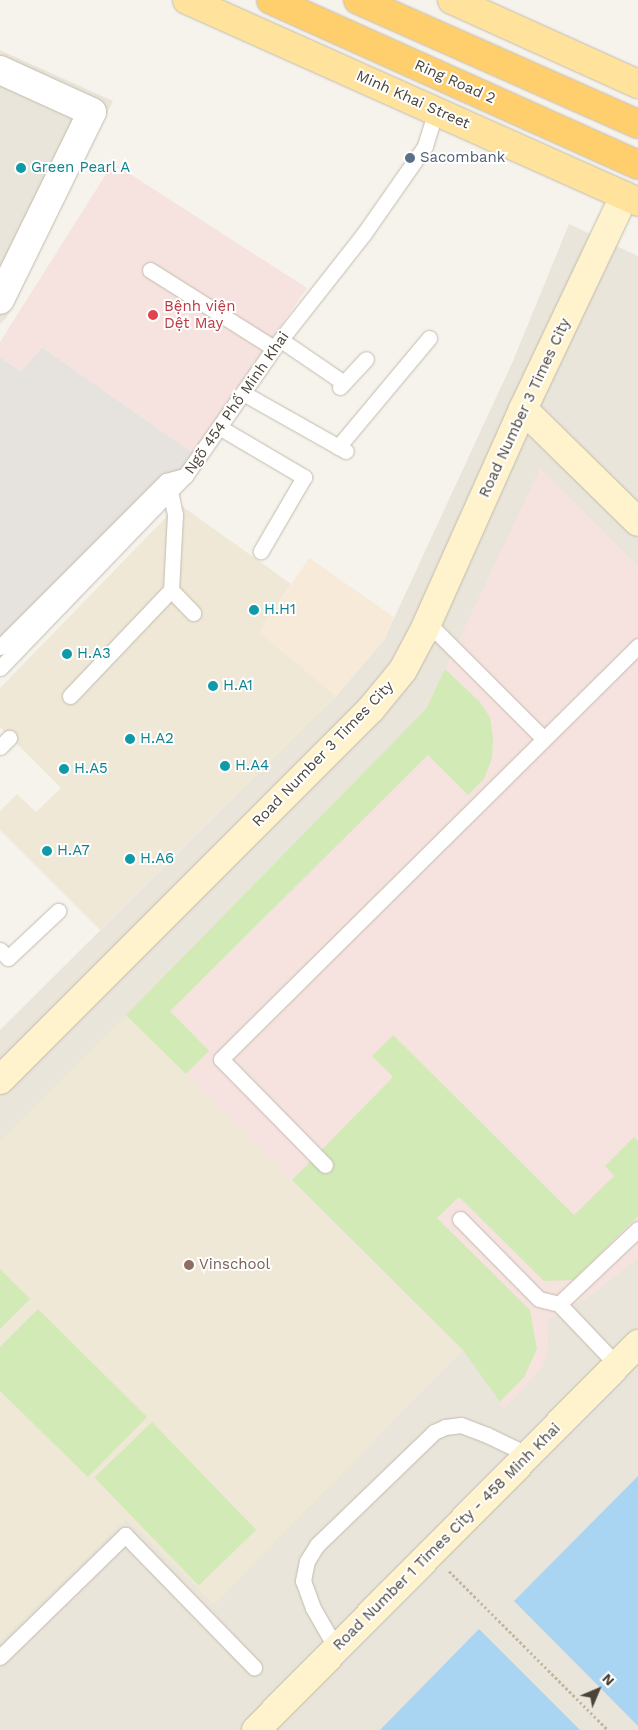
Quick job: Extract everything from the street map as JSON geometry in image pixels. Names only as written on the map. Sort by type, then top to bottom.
[{"type":"highway","name":"Ring Road 2","points":[[271,0],[638,166]]},
{"type":"highway","points":[[358,0],[638,124]]},
{"type":"main road","name":"Minh Khai Street","points":[[186,0],[436,110],[631,199]]},
{"type":"main road","points":[[452,0],[638,84]]},
{"type":"main road","points":[[631,199],[638,166]]},
{"type":"street","points":[[0,70],[92,112],[0,300]]},
{"type":"street","name":"Road Number 3 Times City","points":[[0,1080],[371,710],[403,670],[428,622],[523,409],[631,199]]},
{"type":"street","points":[[523,409],[638,522]]},
{"type":"street","name":"Road Number 1 Times City - 458 Minh Khai","points":[[256,1730],[638,1344]]},
{"type":"lane","name":"Ngõ 454 Phố Minh Khai","points":[[0,668],[185,476],[277,344],[363,235],[425,146],[436,110]]},
{"type":"lane","points":[[150,270],[277,344],[342,385],[366,359]]},
{"type":"lane","points":[[243,393],[342,449],[429,338]]},
{"type":"lane","points":[[219,427],[304,477],[261,551]]},
{"type":"lane","points":[[0,647],[166,481],[185,476]]},
{"type":"lane","points":[[70,696],[171,590],[175,514],[170,492]]},
{"type":"lane","points":[[171,590],[193,613]]},
{"type":"lane","points":[[428,622],[543,738]]},
{"type":"lane","points":[[325,1165],[221,1059],[638,646]]},
{"type":"lane","points":[[0,950],[8,958],[58,911]]},
{"type":"lane","points":[[460,1219],[539,1299],[559,1304],[617,1365]]},
{"type":"lane","points":[[559,1304],[638,1229]]},
{"type":"lane","points":[[336,1648],[313,1608],[303,1581],[307,1561],[316,1545],[434,1432],[445,1427],[461,1425],[529,1455]]},
{"type":"lane","points":[[0,1658],[125,1535],[254,1666]]},
{"type":"path","points":[[432,1553],[608,1730]]},
{"type":"shaded area","points":[[0,50],[113,101],[7,317],[0,324]]},
{"type":"shaded area","name":"Bệnh viện Dệt May","points":[[113,163],[307,288],[193,453],[42,347],[21,371],[0,357],[0,342]]},
{"type":"shaded area","points":[[569,224],[638,256],[638,1730],[0,1730],[0,1030],[336,696],[384,640],[513,361]]},
{"type":"shaded area","points":[[42,347],[193,453],[170,485],[0,656],[0,357],[21,371]]},
{"type":"shaded area","points":[[540,469],[638,566],[638,1258],[591,1295],[547,1321],[548,1348],[542,1368],[504,1408],[463,1350],[126,1015],[426,709]]},
{"type":"shaded area","points":[[179,504],[291,584],[259,632],[336,696],[100,930],[0,830],[0,811],[17,794],[36,812],[61,788],[0,727],[0,688]]},
{"type":"shaded area","points":[[309,558],[394,617],[384,640],[336,696],[259,632]]},
{"type":"shaded area","name":"Vinschool","points":[[126,1015],[463,1350],[214,1604],[126,1519],[0,1641],[0,1142]]},
{"type":"green space","points":[[445,669],[479,701],[490,717],[493,738],[492,758],[484,779],[468,795],[428,755],[170,1011],[209,1051],[186,1074],[126,1015],[426,709]]},
{"type":"green space","points":[[393,1035],[574,1215],[614,1176],[605,1166],[634,1137],[638,1141],[638,1216],[573,1280],[544,1281],[459,1197],[437,1218],[530,1310],[537,1349],[524,1377],[500,1402],[463,1350],[292,1180],[393,1077],[372,1056]]},
{"type":"green space","points":[[0,1269],[30,1299],[0,1329]]},
{"type":"green space","points":[[38,1309],[147,1417],[88,1477],[0,1391],[0,1347]]},
{"type":"green space","points":[[152,1422],[256,1530],[199,1585],[94,1478]]},
{"type":"water","points":[[638,1476],[638,1726],[514,1601]]},
{"type":"water","points":[[479,1629],[580,1730],[380,1730]]},
{"type":"place","name":"Sacombank","points":[[410,158]]},
{"type":"place","name":"Green Pearl A","points":[[21,168]]},
{"type":"place","name":"Bệnh viện Dệt May","points":[[153,315]]},
{"type":"place","name":"H.H1","points":[[254,610]]},
{"type":"place","name":"H.A3","points":[[67,654]]},
{"type":"place","name":"H.A1","points":[[213,686]]},
{"type":"place","name":"H.A2","points":[[130,739]]},
{"type":"place","name":"H.A4","points":[[225,766]]},
{"type":"place","name":"H.A5","points":[[64,769]]},
{"type":"place","name":"H.A7","points":[[47,851]]},
{"type":"place","name":"H.A6","points":[[130,859]]},
{"type":"place","name":"Vinschool","points":[[189,1265]]}]
